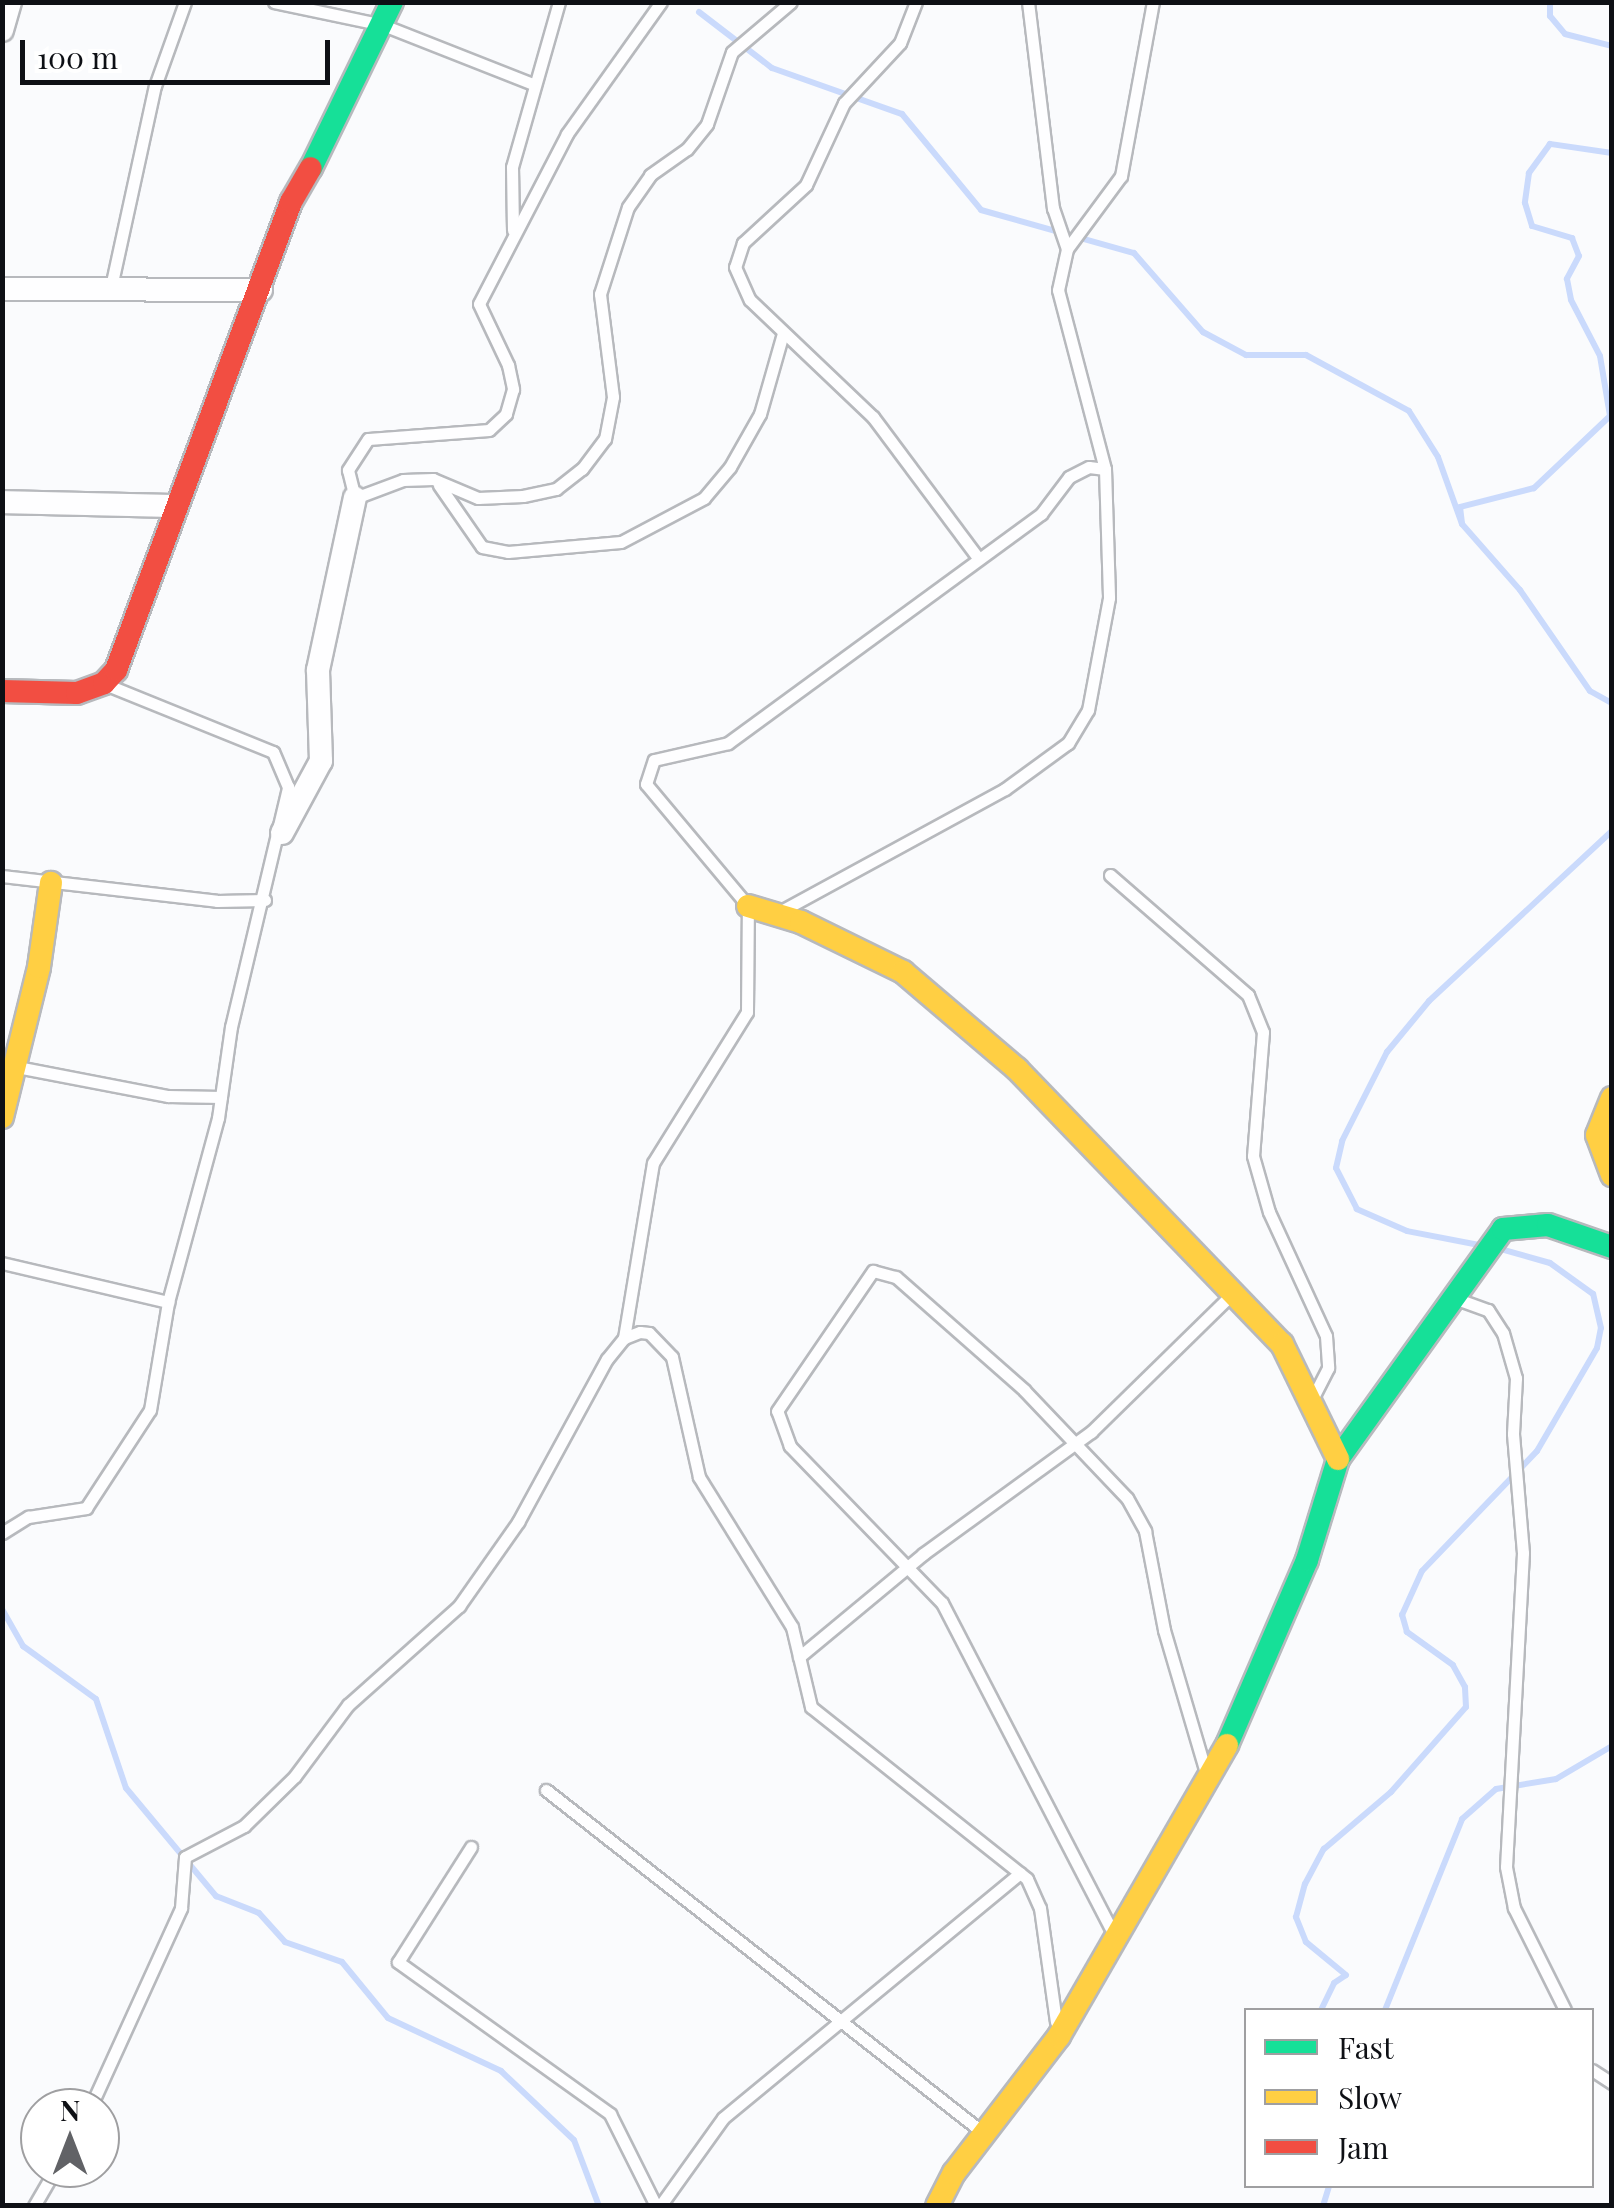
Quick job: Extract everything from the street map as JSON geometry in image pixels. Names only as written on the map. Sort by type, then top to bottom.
[{"type":"street","points":[[2,30],[10,2]]},
{"type":"street","points":[[2,691],[77,693],[104,684],[122,653],[173,506],[261,290],[291,202],[392,2]]},
{"type":"street","points":[[2,289],[261,290]]},
{"type":"street","points":[[282,833],[322,761],[318,670],[355,498]]},
{"type":"street","points":[[2,502],[173,506]]},
{"type":"street","points":[[2,1117],[9,1066],[51,883]]},
{"type":"street","points":[[748,906],[776,913],[917,984],[1017,1069],[1282,1344],[1338,1460]]},
{"type":"street","points":[[1612,1098],[1597,1135],[1612,1175]]},
{"type":"street","points":[[937,2206],[984,2134],[1058,2036],[1114,1935],[1209,1781],[1307,1560],[1338,1460],[1488,1246],[1516,1223],[1548,1225],[1612,1247]]},
{"type":"lane","points":[[111,287],[155,86],[185,2]]},
{"type":"lane","points":[[274,2],[383,25],[532,84]]},
{"type":"lane","points":[[513,230],[512,167],[532,84],[559,2]]},
{"type":"lane","points":[[661,2],[567,134],[513,230],[479,304],[508,365],[513,389],[506,414],[489,430],[368,439],[348,470],[355,498],[403,480],[433,479],[478,498],[523,496],[556,488],[593,454],[604,439],[613,397],[600,294],[628,207],[650,175],[688,149],[707,124],[732,52],[791,2]]},
{"type":"lane","points":[[916,2],[900,43],[844,103],[806,185],[743,243],[735,267],[750,300],[783,333],[828,368],[873,417],[978,558]]},
{"type":"lane","points":[[1028,2],[1053,208],[1068,248]]},
{"type":"lane","points":[[776,913],[1005,790],[1068,743],[1088,710],[1109,598],[1105,469],[1058,290],[1068,248],[1121,176],[1153,2]]},
{"type":"lane","points":[[433,479],[456,502],[482,547],[508,552],[621,542],[704,498],[730,467],[760,414],[783,333]]},
{"type":"lane","points":[[99,2088],[181,1908],[184,1857],[244,1826],[295,1776],[348,1705],[459,1606],[518,1522],[580,1405],[624,1338],[653,1163],[747,1012],[748,906],[646,784],[654,760],[728,743],[1041,514],[1069,476],[1089,466],[1105,469]]},
{"type":"lane","points":[[2,1533],[28,1517],[69,1516],[100,1496],[150,1410],[168,1302],[221,1097],[231,1028],[282,833],[288,787],[273,752],[104,684]]},
{"type":"lane","points":[[1110,874],[1248,995],[1264,1032],[1254,1156],[1269,1212],[1326,1336],[1328,1368],[1311,1402]]},
{"type":"lane","points":[[2,876],[217,902],[265,900]]},
{"type":"lane","points":[[9,1066],[168,1096],[221,1097]]},
{"type":"lane","points":[[2,1262],[168,1302]]},
{"type":"lane","points":[[1114,1935],[983,1675],[942,1603],[790,1446],[777,1411],[872,1272],[896,1277],[1075,1444],[1127,1498],[1145,1531],[1164,1630],[1209,1781]]},
{"type":"lane","points":[[799,1657],[908,1566],[1075,1444],[1234,1292]]},
{"type":"lane","points":[[1453,1298],[1488,1310],[1503,1333],[1516,1378],[1513,1434],[1524,1554],[1506,1867],[1514,1908],[1564,2008]]},
{"type":"lane","points":[[624,1338],[649,1333],[672,1357],[699,1477],[761,1570],[792,1628],[811,1707],[1020,1873],[1040,1908],[1058,2036]]},
{"type":"lane","points":[[546,1790],[984,2134]]},
{"type":"lane","points":[[471,1847],[398,1962],[610,2114],[658,2206],[722,2118],[1020,1873]]},
{"type":"waterway","points":[[1550,2],[1550,16],[1565,34],[1612,46]]},
{"type":"waterway","points":[[699,12],[772,68],[902,114],[981,210],[1134,253],[1203,332],[1246,355],[1306,355],[1409,411],[1438,457],[1462,524]]},
{"type":"waterway","points":[[1612,153],[1550,144],[1529,173],[1525,203],[1532,226],[1572,238],[1579,256],[1567,279],[1571,300],[1600,356],[1610,416],[1534,488],[1460,507],[1462,524],[1520,590],[1590,691],[1612,703]]},
{"type":"waterway","points":[[1479,1245],[1407,1231],[1357,1209],[1336,1168],[1342,1141],[1387,1052],[1429,1001],[1612,831]]},
{"type":"waterway","points":[[1322,2008],[1334,1983],[1346,1975],[1306,1942],[1296,1917],[1305,1884],[1324,1849],[1391,1792],[1466,1707],[1465,1687],[1453,1665],[1407,1632],[1402,1615],[1422,1571],[1537,1451],[1597,1348],[1601,1328],[1593,1294],[1550,1263],[1501,1249]]},
{"type":"waterway","points":[[2,1609],[23,1646],[96,1699],[126,1788],[216,1896],[259,1913],[285,1942],[342,1962],[388,2018],[501,2071],[574,2140],[599,2206]]},
{"type":"waterway","points":[[1386,2008],[1462,1819],[1496,1789],[1556,1779],[1612,1746]]},
{"type":"waterway","points":[[1323,2206],[1328,2188]]},
{"type":"traffic: fast","points":[[311,168],[392,2]]},
{"type":"traffic: fast","points":[[1227,1745],[1307,1560],[1338,1459],[1503,1229],[1548,1225],[1612,1247]]},
{"type":"traffic: slow","points":[[2,1117],[39,967],[51,883]]},
{"type":"traffic: slow","points":[[748,906],[801,922],[903,972],[1017,1069],[1282,1344],[1338,1459]]},
{"type":"traffic: slow","points":[[1612,1098],[1597,1135],[1612,1175]]},
{"type":"traffic: slow","points":[[937,2206],[954,2173],[1059,2036],[1227,1745]]},
{"type":"traffic: jam","points":[[2,691],[77,693],[104,683],[116,670],[291,202],[311,168]]}]
